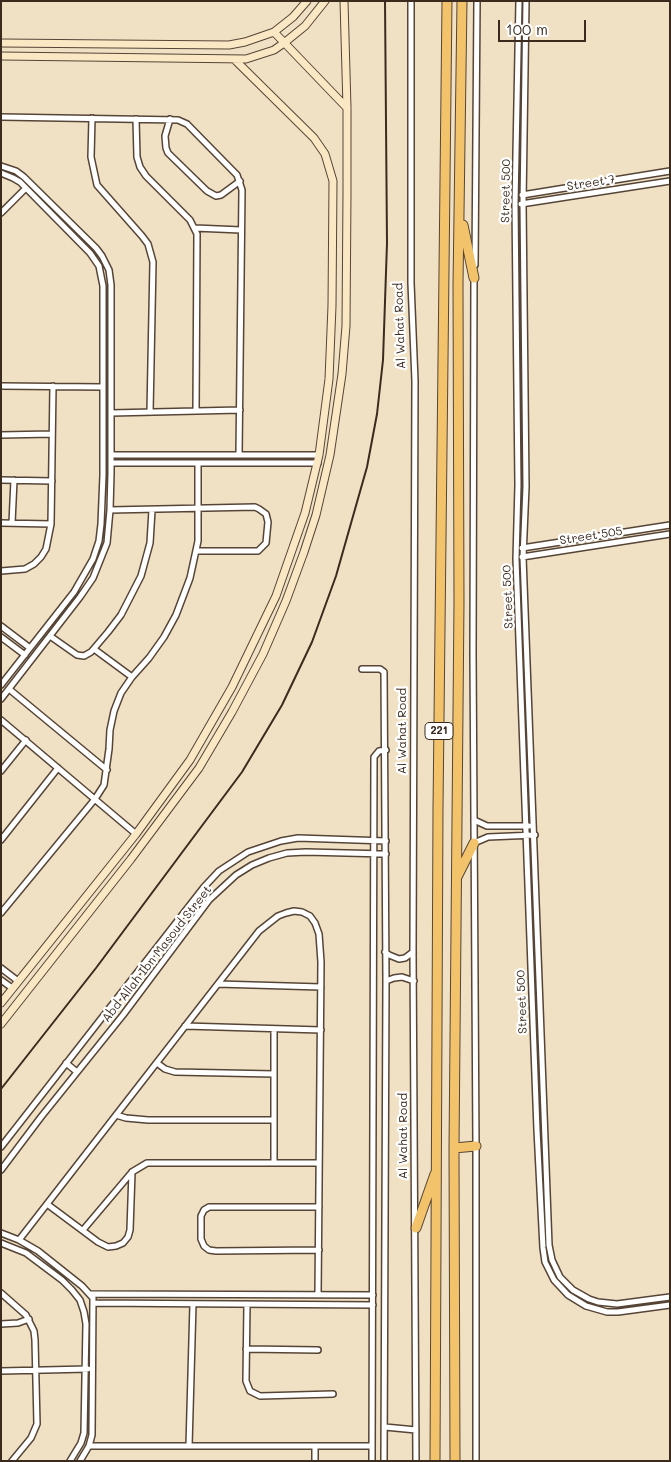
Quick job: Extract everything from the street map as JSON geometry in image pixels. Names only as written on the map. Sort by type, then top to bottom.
[{"type":"highway","name":"221","points":[[435,1461],[438,808],[447,1]]},
{"type":"highway","name":"221","points":[[455,1461],[454,1148],[459,209],[462,1]]},
{"type":"highway","points":[[459,209],[474,278]]},
{"type":"highway","points":[[456,879],[474,843]]},
{"type":"highway","points":[[454,1148],[476,1146]]},
{"type":"highway","points":[[416,1228],[437,1166]]},
{"type":"street","points":[[1,43],[229,45],[253,40],[274,32],[293,18],[307,1]]},
{"type":"street","points":[[1,56],[236,60],[259,56],[274,50],[305,26],[325,1]]},
{"type":"street","points":[[1,1024],[199,768],[263,654],[295,578],[316,515],[330,455],[342,374],[346,326],[347,108],[344,1]]},
{"type":"street","name":"Al Wahat Road","points":[[410,1],[411,274],[415,381],[413,952],[416,1461]]},
{"type":"street","points":[[476,1461],[474,278],[477,1]]},
{"type":"street","name":"Street 500","points":[[519,1],[515,204],[518,486],[516,559],[535,1074],[545,1262]]},
{"type":"street","name":"Street 500","points":[[526,1],[523,203],[526,487],[524,557],[542,1074],[549,1245],[552,1260]]},
{"type":"street","points":[[274,32],[347,108]]},
{"type":"street","points":[[160,44],[160,58]]},
{"type":"street","points":[[1,1003],[136,834],[190,760],[222,706],[276,596],[306,513],[318,459],[329,379],[332,306],[333,193],[331,171],[321,146],[236,60]]},
{"type":"street","points":[[518,60],[525,60]]},
{"type":"street","points":[[1,117],[178,120],[187,124],[233,170],[240,181],[242,190],[239,455]]},
{"type":"street","points":[[92,118],[91,157],[97,185],[148,244],[153,262],[150,412]]},
{"type":"street","points":[[136,118],[137,157],[140,167],[146,176],[190,220],[195,228],[197,239],[196,411]]},
{"type":"street","points":[[170,119],[165,142],[168,153],[207,191],[216,196],[221,195],[240,181]]},
{"type":"street","points":[[516,144],[525,144]]},
{"type":"street","points":[[1,166],[24,176],[99,251],[109,270],[111,285],[111,484],[107,543],[93,578],[1,699]]},
{"type":"street","name":"Street 7","points":[[516,196],[670,171]]},
{"type":"street","points":[[1,173],[13,178],[26,188],[90,253],[99,266],[103,286],[103,484],[99,541],[93,559],[74,592],[1,685]]},
{"type":"street","name":"Street 7","points":[[515,204],[670,181]]},
{"type":"street","points":[[1,213],[26,188]]},
{"type":"street","points":[[333,193],[346,193]]},
{"type":"street","points":[[69,231],[74,226]]},
{"type":"street","points":[[195,228],[241,230]]},
{"type":"street","points":[[102,336],[111,336]]},
{"type":"street","points":[[1,386],[102,387]]},
{"type":"street","points":[[1,571],[25,569],[34,564],[46,549],[51,524],[53,386]]},
{"type":"street","points":[[110,413],[240,410]]},
{"type":"street","points":[[1,436],[52,434]]},
{"type":"street","points":[[111,456],[239,455],[318,459]]},
{"type":"street","points":[[111,463],[198,463],[318,459]]},
{"type":"street","points":[[1,913],[95,799],[104,785],[110,730],[114,711],[121,693],[154,651],[176,615],[186,592],[197,551],[199,509],[198,463]]},
{"type":"street","points":[[1,480],[52,481]]},
{"type":"street","points":[[12,523],[14,480]]},
{"type":"street","points":[[103,484],[111,484]]},
{"type":"street","points":[[110,510],[259,508],[266,514],[268,522],[266,543],[258,551],[197,551]]},
{"type":"street","points":[[50,636],[80,656],[88,655],[94,649],[121,615],[141,576],[150,543],[152,510]]},
{"type":"street","points":[[1,523],[51,524]]},
{"type":"street","name":"Street 505","points":[[516,549],[670,525]]},
{"type":"street","name":"Street 505","points":[[516,559],[670,534]]},
{"type":"street","points":[[1,626],[30,648]]},
{"type":"street","points":[[1,637],[25,655]]},
{"type":"street","points":[[94,649],[132,677]]},
{"type":"street","points":[[362,669],[379,669],[384,672],[386,750],[384,1461]]},
{"type":"street","points":[[9,689],[107,770]]},
{"type":"street","points":[[1,720],[136,834]]},
{"type":"street","points":[[1,771],[26,740]]},
{"type":"street","points":[[372,1461],[374,757],[379,751],[386,750]]},
{"type":"street","points":[[1,840],[58,768]]},
{"type":"street","points":[[524,776],[532,776]]},
{"type":"street","points":[[164,796],[173,804]]},
{"type":"street","points":[[474,820],[487,826],[534,826]]},
{"type":"street","points":[[474,843],[488,837],[534,835]]},
{"type":"street","name":"Abd Allah Ibn Masoud Street","points":[[1,1147],[112,1007],[206,883],[233,860],[248,852],[281,841],[298,838],[386,841]]},
{"type":"street","name":"Abd Allah Ibn Masoud Street","points":[[1,1170],[123,1015],[209,900],[236,875],[261,861],[287,854],[306,852],[386,854]]},
{"type":"street","points":[[1,902],[7,906]]},
{"type":"street","points":[[19,1240],[258,931],[278,916],[294,911],[302,912],[310,916],[319,934],[321,1030],[318,1294]]},
{"type":"street","points":[[529,917],[537,916]]},
{"type":"street","points":[[386,952],[399,959],[405,958],[413,952]]},
{"type":"street","points":[[531,962],[539,961]]},
{"type":"street","points":[[1,968],[18,981]]},
{"type":"street","points":[[386,981],[402,977],[414,981]]},
{"type":"street","points":[[1,980],[12,988]]},
{"type":"street","points":[[218,984],[321,986]]},
{"type":"street","points":[[185,1026],[321,1030]]},
{"type":"street","points":[[274,1029],[274,1163]]},
{"type":"street","points":[[66,1063],[77,1072]]},
{"type":"street","points":[[157,1063],[175,1072],[274,1074]]},
{"type":"street","points":[[535,1074],[542,1074]]},
{"type":"street","points":[[116,1115],[148,1120],[274,1120]]},
{"type":"street","points":[[83,1230],[132,1172],[147,1164],[319,1163]]},
{"type":"street","points":[[47,1204],[98,1242],[108,1246],[116,1246],[123,1243],[128,1237],[132,1172]]},
{"type":"street","points":[[540,1191],[548,1191]]},
{"type":"street","points":[[318,1250],[209,1250],[204,1246],[201,1239],[201,1216],[204,1210],[210,1207],[319,1207]]},
{"type":"street","points":[[1,1233],[29,1245],[91,1294],[94,1303],[92,1435],[89,1446],[80,1461]]},
{"type":"street","points":[[1,1243],[26,1253],[50,1271],[72,1290],[80,1300],[84,1312],[86,1324],[84,1433],[81,1444],[70,1461]]},
{"type":"street","points":[[373,1258],[386,1259]]},
{"type":"street","points":[[670,1297],[617,1304],[598,1302],[573,1290],[560,1277],[552,1260],[545,1262],[560,1288],[577,1302],[586,1306],[607,1312],[618,1312],[670,1305]]},
{"type":"street","points":[[50,1271],[55,1264]]},
{"type":"street","points":[[1,1293],[23,1310],[34,1331],[37,1424],[31,1438],[12,1461]]},
{"type":"street","points":[[91,1294],[372,1295]]},
{"type":"street","points":[[94,1303],[373,1305]]},
{"type":"street","points":[[189,1446],[193,1304]]},
{"type":"street","points":[[247,1304],[246,1385],[250,1391],[256,1395],[333,1394]]},
{"type":"street","points":[[1,1324],[18,1323],[29,1319]]},
{"type":"street","points":[[246,1349],[318,1350]]},
{"type":"street","points":[[1,1371],[93,1369]]},
{"type":"street","points":[[384,1426],[416,1430]]},
{"type":"street","points":[[89,1446],[372,1446]]},
{"type":"street","points":[[315,1446],[315,1461]]},
{"type":"railway","points":[[1,1089],[96,968],[242,772],[282,705],[312,642],[336,576],[367,467],[377,414],[383,360],[387,243],[385,1]]}]
